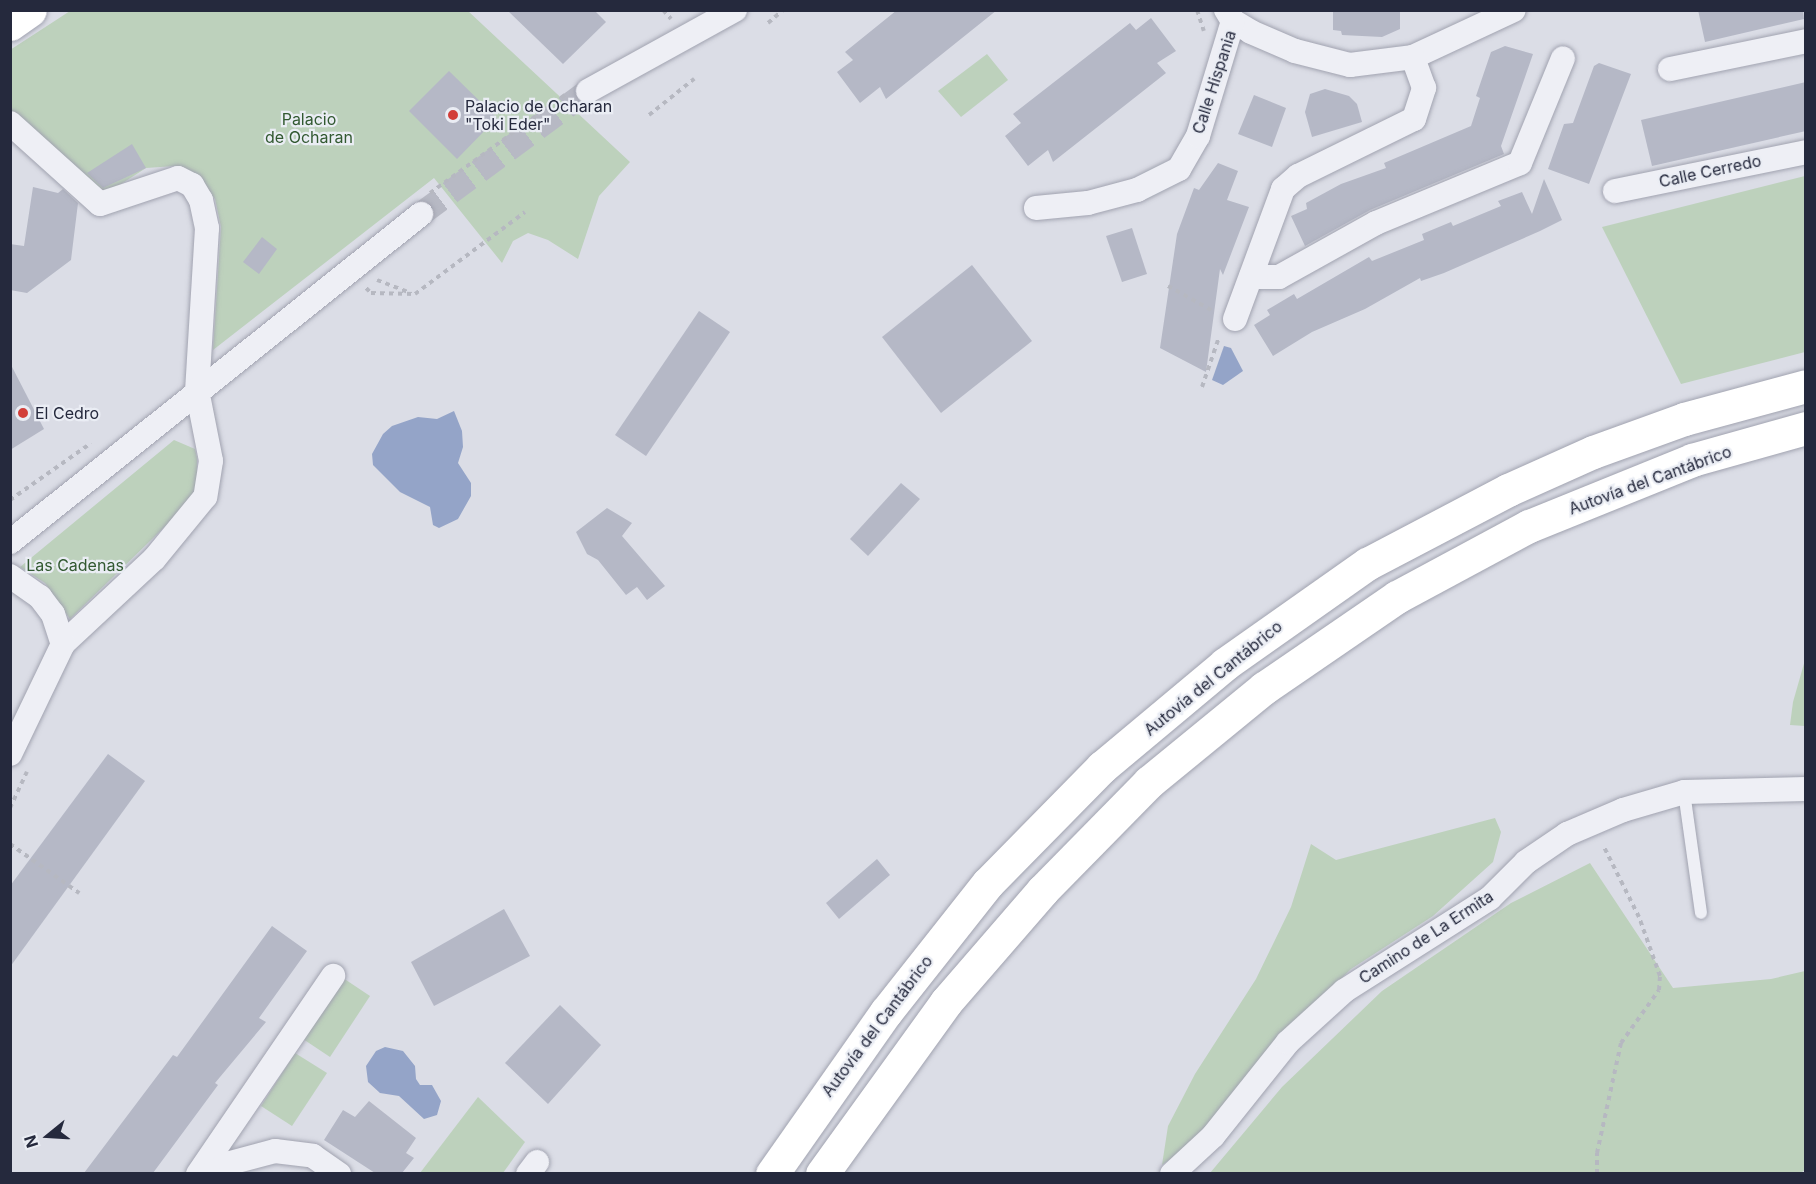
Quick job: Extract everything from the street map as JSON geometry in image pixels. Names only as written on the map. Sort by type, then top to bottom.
[{"type":"highway","points":[[10,24],[30,10]]},
{"type":"highway","name":"Autovía del Cantábrico","points":[[772,1173],[886,1012],[988,884],[1102,767],[1225,664],[1367,564],[1458,515],[1603,449],[1684,419],[1806,386]]},
{"type":"highway","name":"Autovía del Cantábrico","points":[[822,1173],[946,1002],[1043,890],[1149,783],[1264,688],[1397,597],[1529,525],[1692,460],[1806,428]]},
{"type":"street","points":[[588,91],[735,10]]},
{"type":"street","points":[[1229,16],[1294,51],[1350,66],[1413,57],[1514,10]]},
{"type":"street","name":"Calle Hispania","points":[[1036,208],[1088,203],[1137,190],[1179,169],[1198,136],[1229,16]]},
{"type":"street","points":[[1670,69],[1806,42]]},
{"type":"street","points":[[1225,322],[1251,277],[1283,189],[1298,176],[1414,119],[1424,88],[1413,57]]},
{"type":"street","points":[[1251,277],[1279,277],[1376,224],[1520,163],[1563,58]]},
{"type":"street","points":[[10,123],[100,204],[178,178],[192,185],[201,200],[207,228],[197,390],[211,460],[205,497],[154,559],[63,644],[10,754]]},
{"type":"street","name":"Calle Cerredo","points":[[1615,191],[1806,152]]},
{"type":"street","points":[[10,542],[197,390],[421,214]]},
{"type":"street","points":[[10,576],[40,597],[53,614],[63,644]]},
{"type":"street","name":"Camino de La Ermita","points":[[1172,1173],[1213,1136],[1288,1042],[1344,991],[1490,898],[1526,862],[1567,834],[1595,822],[1684,792],[1806,789]]},
{"type":"street","points":[[198,1173],[333,976]]},
{"type":"street","points":[[211,1173],[230,1162],[275,1151],[313,1156],[339,1173]]},
{"type":"lane","points":[[1684,792],[1701,913]]},
{"type":"path","points":[[768,23],[783,10]]},
{"type":"path","points":[[649,115],[694,80]]},
{"type":"path","points":[[1168,286],[1225,322],[1202,387]]},
{"type":"path","points":[[1595,822],[1608,859],[1639,917],[1660,976],[1659,990],[1621,1043],[1597,1153],[1597,1173]]},
{"type":"path","points":[[10,844],[79,893]]},
{"type":"green space","name":"Palacio de Ocharan","points":[[70,11],[468,11],[630,162],[599,196],[578,259],[548,240],[528,233],[513,241],[502,263],[434,178],[213,350],[221,227],[215,199],[194,174],[175,166],[146,168],[104,195],[11,115],[10,50]]},
{"type":"green space","points":[[987,54],[1008,80],[961,117],[938,91]]},
{"type":"green space","points":[[1805,176],[1805,352],[1681,384],[1602,227]]},
{"type":"green space","name":"Las Cadenas","points":[[174,440],[195,449],[197,458],[197,487],[188,504],[70,619],[45,583],[20,567]]},
{"type":"green space","points":[[1805,660],[1805,726],[1790,725],[1793,702]]},
{"type":"green space","points":[[1495,818],[1501,832],[1493,862],[1433,916],[1351,969],[1296,1022],[1223,1112],[1182,1151],[1162,1165],[1168,1126],[1195,1074],[1256,979],[1291,907],[1311,844],[1336,860]]},
{"type":"green space","points":[[1590,863],[1673,988],[1771,979],[1805,971],[1805,1170],[1799,1174],[1210,1173],[1282,1087],[1382,991],[1511,903]]},
{"type":"green space","points":[[340,976],[370,996],[330,1057],[300,1037]]},
{"type":"green space","points":[[295,1053],[327,1073],[292,1126],[261,1106]]},
{"type":"green space","points":[[478,1097],[525,1142],[503,1173],[420,1173]]},
{"type":"water","points":[[1224,346],[1231,348],[1243,371],[1223,385],[1212,380]]},
{"type":"water","points":[[454,411],[462,431],[463,447],[458,463],[471,483],[471,496],[458,519],[439,528],[433,525],[430,507],[400,492],[373,465],[372,454],[383,434],[392,426],[418,417],[437,419]]},
{"type":"water","points":[[385,1047],[403,1051],[415,1066],[416,1079],[420,1085],[432,1085],[441,1101],[437,1115],[424,1119],[399,1096],[380,1093],[368,1082],[366,1066],[376,1051]]},
{"type":"building","points":[[507,10],[594,10],[606,22],[563,64]]},
{"type":"building","points":[[897,10],[997,10],[886,99],[880,87],[860,103],[837,72],[853,60],[845,52]]},
{"type":"building","points":[[1333,10],[1400,10],[1400,29],[1382,37],[1342,35],[1341,31],[1333,30]]},
{"type":"building","points":[[1698,10],[1803,10],[1804,19],[1705,42]]},
{"type":"building","points":[[1151,18],[1176,51],[1157,63],[1166,73],[1053,162],[1048,150],[1028,166],[1005,136],[1021,123],[1013,114],[1130,23],[1136,30]]},
{"type":"building","points":[[1505,46],[1533,54],[1501,146],[1504,154],[1370,210],[1305,246],[1291,216],[1307,209],[1306,203],[1341,184],[1386,168],[1384,163],[1471,126],[1480,98],[1476,96],[1491,52]]},
{"type":"building","points":[[1599,63],[1631,74],[1589,184],[1548,169],[1564,124],[1573,123],[1594,66]]},
{"type":"building","name":"Palacio de Ocharan \"Toki Eder\"","points":[[449,71],[497,118],[457,159],[409,111]]},
{"type":"building","points":[[1806,82],[1806,131],[1652,166],[1641,120]]},
{"type":"building","points":[[1325,89],[1349,96],[1357,104],[1362,122],[1312,137],[1305,112],[1310,94]]},
{"type":"building","points":[[1254,95],[1286,108],[1272,147],[1238,134]]},
{"type":"building","points":[[132,144],[146,168],[103,188],[87,173]]},
{"type":"building","points":[[1218,163],[1238,171],[1227,200],[1249,207],[1223,275],[1220,269],[1206,372],[1160,348],[1177,234],[1194,188],[1199,190]]},
{"type":"building","points":[[1544,179],[1562,220],[1444,273],[1421,281],[1420,278],[1365,309],[1312,332],[1273,356],[1254,325],[1270,315],[1267,310],[1294,294],[1297,299],[1369,257],[1372,261],[1424,240],[1422,234],[1451,222],[1453,226],[1501,206],[1498,201],[1522,192],[1532,214]]},
{"type":"building","points":[[33,187],[58,193],[63,189],[78,203],[71,260],[27,293],[10,290],[10,244],[24,246]]},
{"type":"building","points":[[1132,228],[1147,274],[1122,282],[1106,236]]},
{"type":"building","points":[[262,237],[277,249],[259,274],[243,262]]},
{"type":"building","points":[[972,265],[1032,341],[941,413],[882,337]]},
{"type":"building","points":[[699,311],[730,332],[646,456],[615,435]]},
{"type":"building","name":"El Cedro","points":[[10,363],[44,429],[10,450]]},
{"type":"building","points":[[901,483],[920,499],[868,556],[850,539]]},
{"type":"building","points":[[607,508],[632,523],[622,536],[665,586],[647,600],[637,587],[626,595],[598,560],[587,554],[576,532]]},
{"type":"building","points":[[108,754],[145,781],[10,967],[10,886]]},
{"type":"building","points":[[877,859],[890,875],[839,919],[826,903]]},
{"type":"building","points":[[504,909],[530,956],[434,1006],[411,962]]},
{"type":"building","points":[[272,926],[307,951],[259,1018],[266,1022],[215,1083],[218,1085],[153,1173],[84,1173],[173,1055],[177,1057]]},
{"type":"building","points":[[560,1005],[601,1045],[548,1104],[505,1063]]},
{"type":"building","points":[[369,1101],[416,1138],[406,1153],[414,1158],[402,1173],[375,1173],[324,1140],[343,1110],[355,1117]]},
{"type":"tunnel","points":[[421,214],[588,91]]},
{"type":"place","name":"Palacio de Ocharan \"Toki Eder\"","points":[[453,115]]},
{"type":"place","name":"El Cedro","points":[[23,413]]}]
